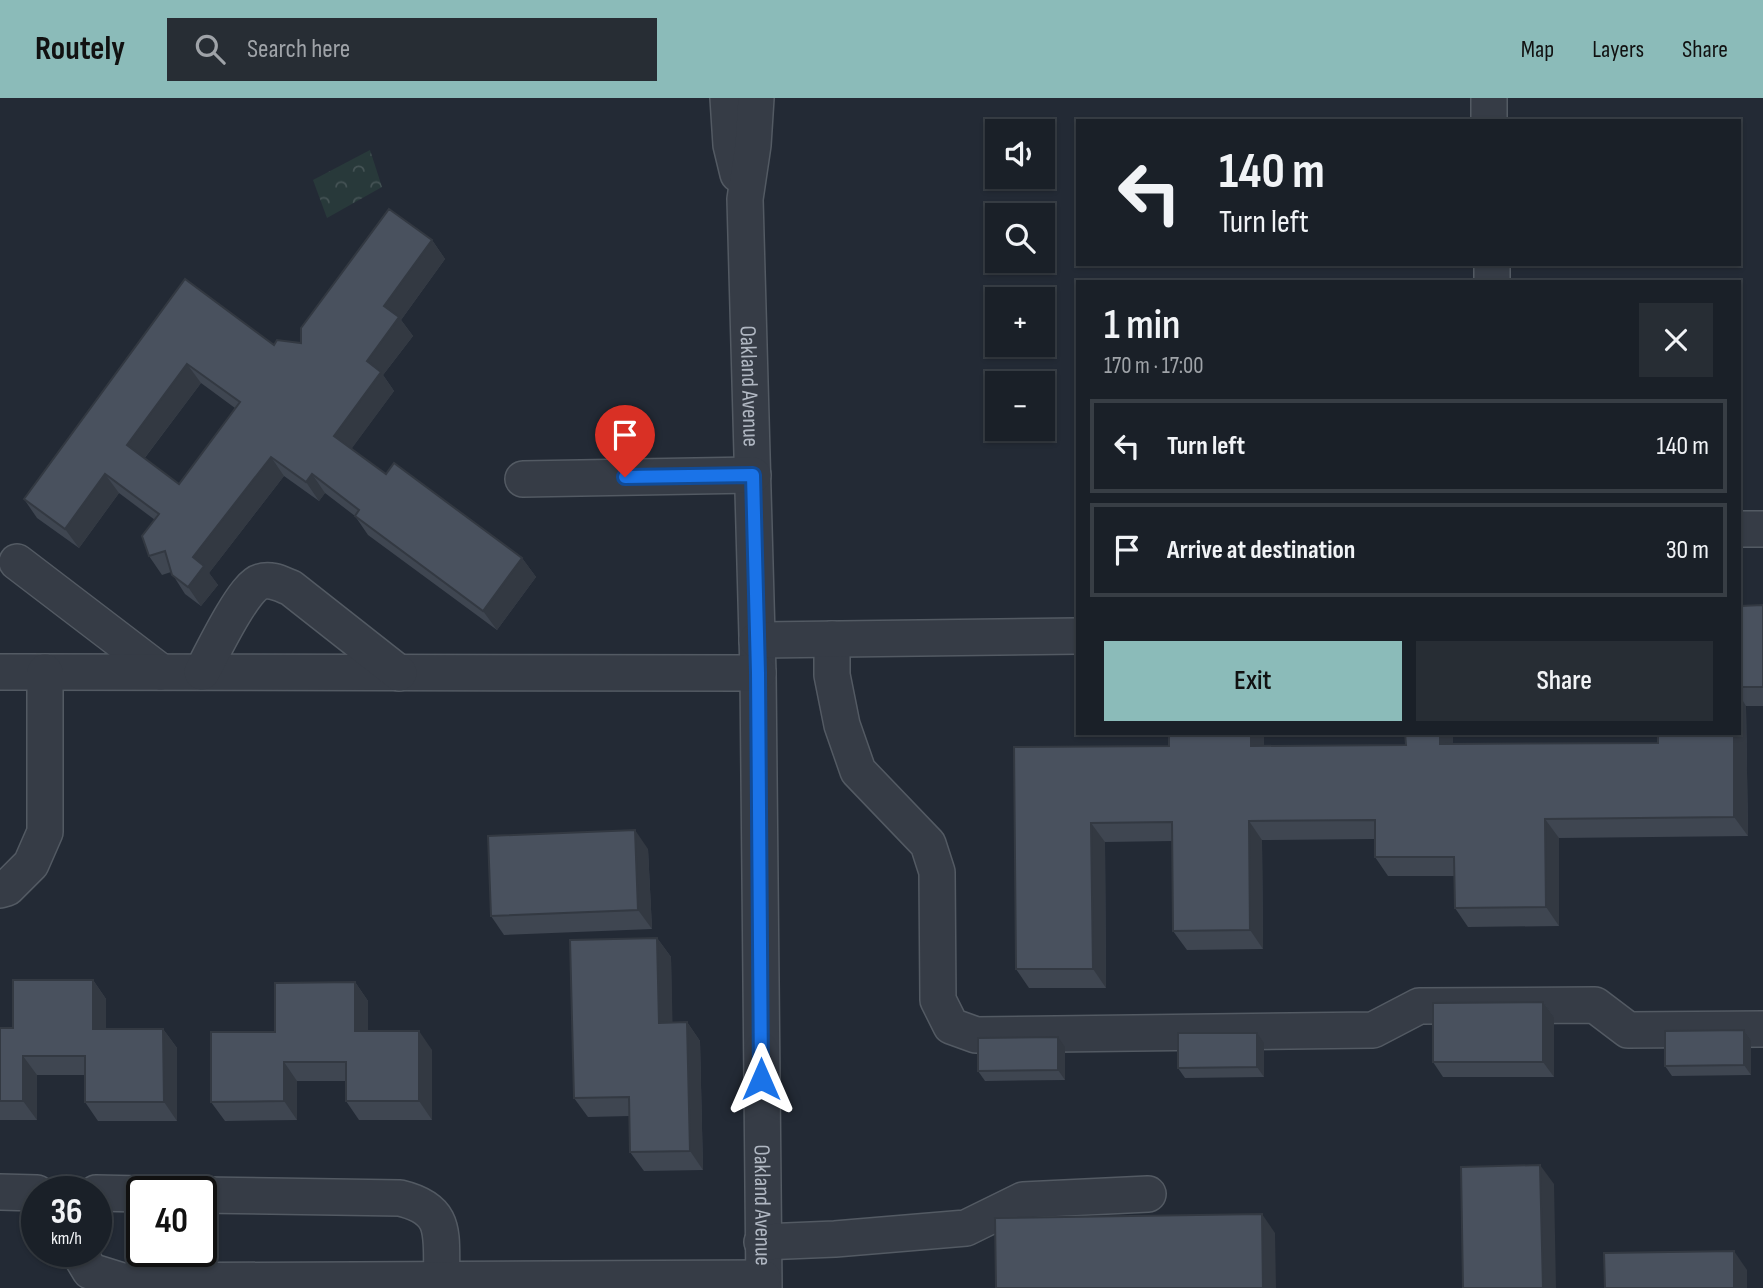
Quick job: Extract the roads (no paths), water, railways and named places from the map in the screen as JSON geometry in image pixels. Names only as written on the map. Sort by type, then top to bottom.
[{"type":"street","name":"Oakland Avenue","points":[[728,98],[731,145],[745,200]]},
{"type":"street","name":"Oakland Avenue","points":[[756,98],[745,200],[758,656],[764,1283]]},
{"type":"street","points":[[1489,98],[1489,119]]},
{"type":"street","points":[[523,479],[753,475]]},
{"type":"street","points":[[1741,529],[1763,529]]},
{"type":"street","points":[[17,562],[161,672]]},
{"type":"street","points":[[202,672],[246,593],[258,582],[274,581],[291,588],[399,673]]},
{"type":"street","points":[[0,672],[399,673],[758,656],[832,639],[1076,636]]},
{"type":"street","points":[[832,639],[832,675],[842,725],[858,771],[928,844],[937,872],[938,1000],[951,1026],[976,1035],[1373,1030],[1419,1006],[1595,1005],[1628,1030],[1763,1029]]},
{"type":"street","points":[[0,890],[7,887],[31,864],[45,832],[45,672]]},
{"type":"street","points":[[0,1192],[21,1193]]},
{"type":"street","points":[[762,1242],[966,1228],[1023,1200],[1148,1194]]},
{"type":"street","points":[[217,1195],[372,1197],[418,1202],[433,1212],[440,1226],[442,1279]]},
{"type":"street","points":[[88,1267],[90,1271],[122,1280],[442,1279],[764,1283]]}]
